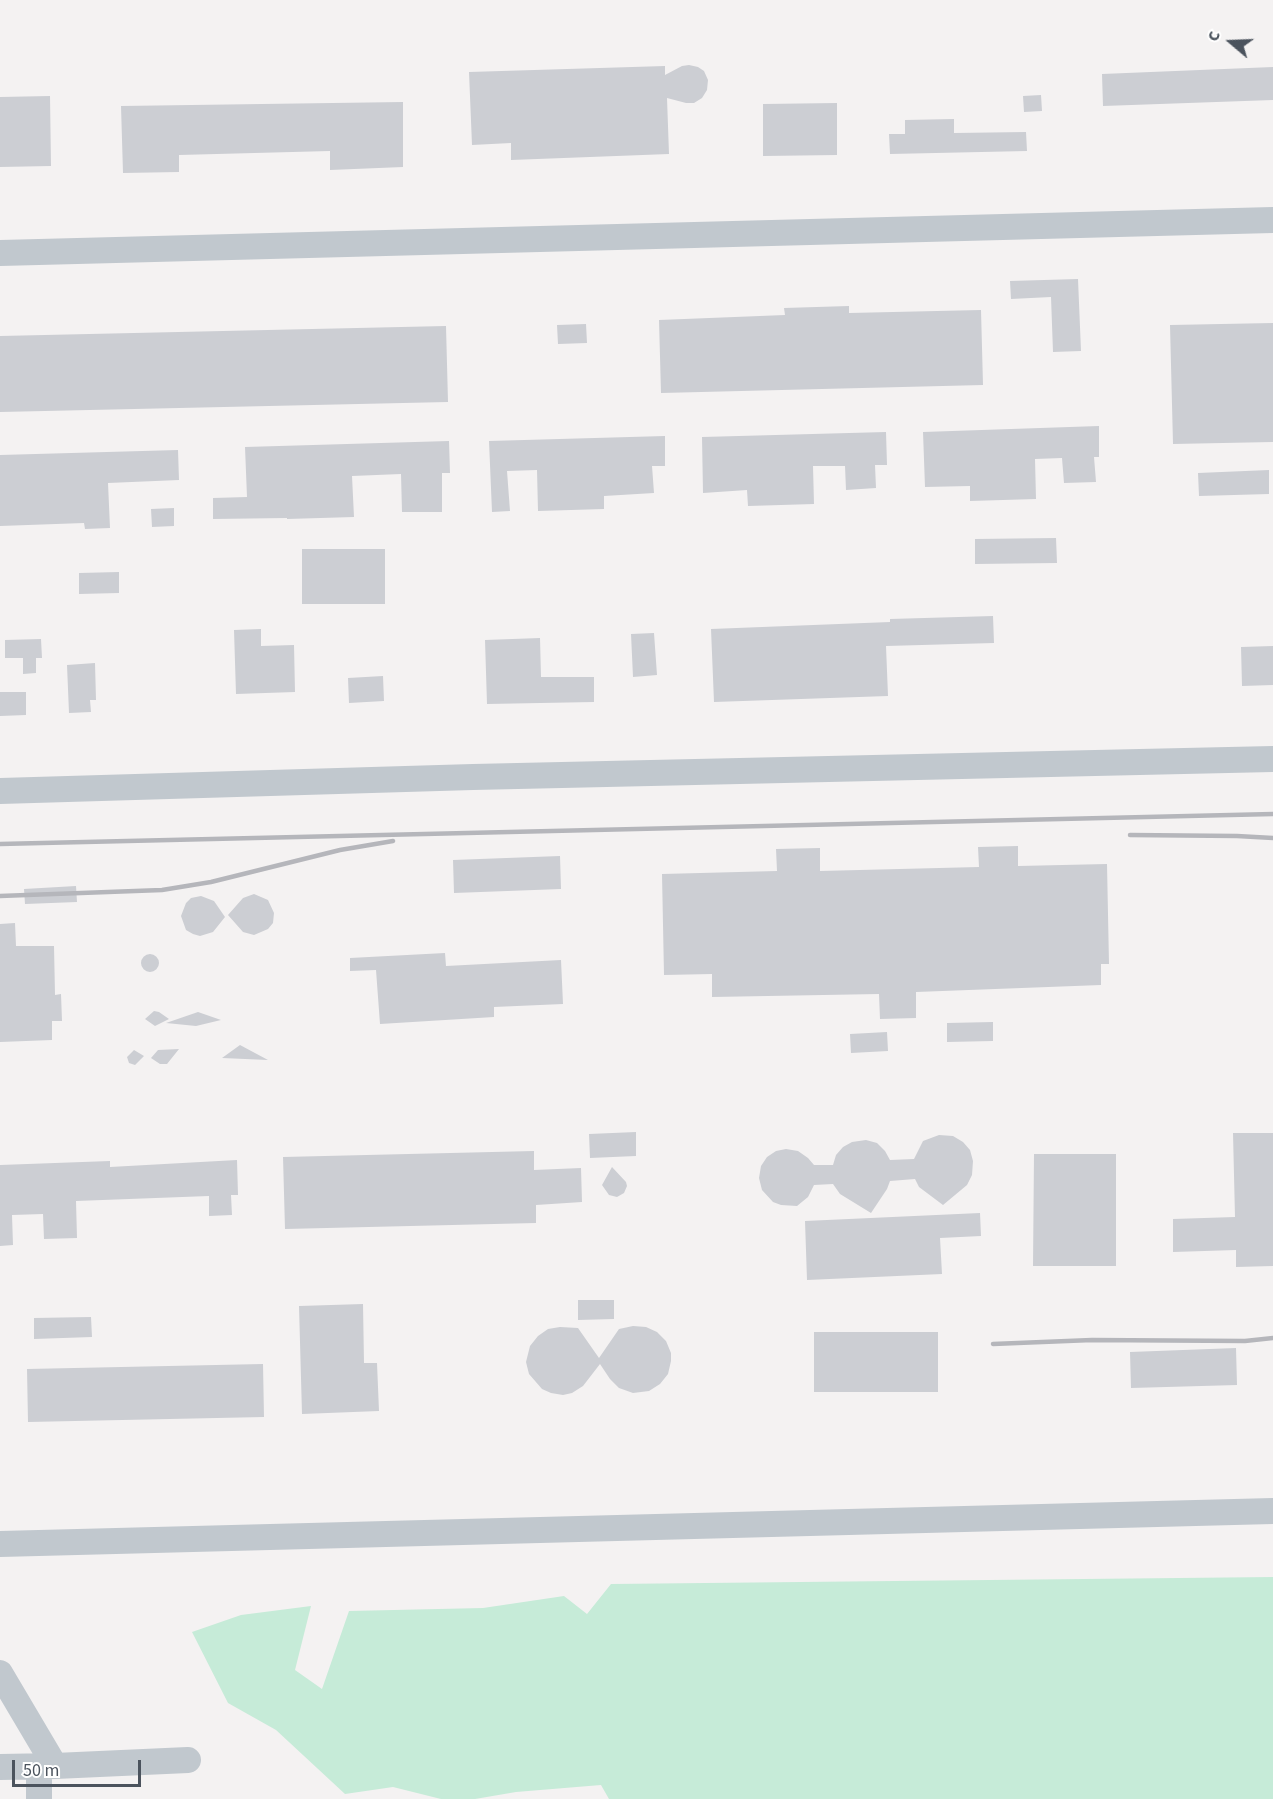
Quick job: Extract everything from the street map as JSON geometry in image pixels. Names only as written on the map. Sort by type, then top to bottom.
[{"type":"street","points":[[0,253],[1273,220]]},
{"type":"street","points":[[0,791],[473,777],[1273,759]]},
{"type":"street","points":[[0,1544],[1273,1511]]},
{"type":"street","points":[[0,1673],[47,1766],[39,1799]]},
{"type":"street","points":[[0,1767],[188,1760]]},
{"type":"green space","points":[[1273,1577],[1273,1799],[609,1799],[601,1785],[516,1792],[475,1799],[441,1799],[393,1787],[345,1794],[276,1730],[228,1703],[192,1632],[241,1615],[311,1606],[295,1670],[322,1689],[349,1611],[483,1608],[564,1596],[587,1614],[611,1584]]},
{"type":"building","points":[[689,65],[704,71],[708,80],[707,90],[702,98],[694,103],[667,98],[669,154],[511,160],[511,143],[472,145],[469,72],[665,66],[665,75]]},
{"type":"building","points":[[1273,67],[1273,100],[1103,106],[1102,74]]},
{"type":"building","points":[[1041,95],[1042,111],[1024,112],[1023,96]]},
{"type":"building","points":[[50,96],[51,166],[0,167],[0,97]]},
{"type":"building","points":[[403,102],[403,167],[330,170],[330,151],[179,155],[179,172],[123,173],[121,106]]},
{"type":"building","points":[[837,103],[837,155],[763,156],[763,104]]},
{"type":"building","points":[[954,119],[954,133],[1026,132],[1027,151],[890,154],[889,134],[905,134],[905,120]]},
{"type":"building","points":[[1078,279],[1081,351],[1053,352],[1051,297],[1011,299],[1010,281]]},
{"type":"building","points":[[849,306],[849,313],[981,310],[983,385],[661,393],[659,320],[785,315],[784,308]]},
{"type":"building","points":[[1273,323],[1273,442],[1173,444],[1170,325]]},
{"type":"building","points":[[586,324],[587,343],[558,344],[557,325]]},
{"type":"building","points":[[446,326],[448,402],[0,412],[0,336]]},
{"type":"building","points":[[1099,426],[1099,457],[1094,457],[1096,482],[1064,483],[1062,458],[1035,459],[1036,499],[970,501],[970,486],[925,487],[923,432]]},
{"type":"building","points":[[886,432],[887,465],[875,465],[876,488],[846,490],[845,466],[813,466],[814,504],[748,506],[747,490],[703,493],[702,437]]},
{"type":"building","points":[[665,436],[665,466],[652,466],[654,493],[604,496],[604,509],[538,511],[537,470],[507,471],[510,511],[492,512],[489,441]]},
{"type":"building","points":[[449,441],[450,473],[442,473],[442,512],[402,512],[401,474],[352,476],[354,517],[213,519],[213,498],[247,497],[245,447]]},
{"type":"building","points":[[178,450],[179,480],[108,483],[110,528],[85,529],[84,523],[0,526],[0,455]]},
{"type":"building","points":[[1269,470],[1269,494],[1199,496],[1198,473]]},
{"type":"building","points":[[174,508],[174,526],[152,527],[151,509]]},
{"type":"building","points":[[1056,538],[1057,563],[975,564],[975,539]]},
{"type":"building","points":[[302,549],[385,549],[385,604],[302,604]]},
{"type":"building","points":[[119,572],[119,593],[79,594],[79,573]]},
{"type":"building","points":[[993,616],[994,643],[886,646],[888,696],[714,702],[711,629]]},
{"type":"building","points":[[261,629],[261,646],[294,645],[295,692],[236,694],[234,630]]},
{"type":"building","points":[[654,633],[657,675],[633,677],[631,634]]},
{"type":"building","points":[[540,638],[541,677],[594,677],[594,702],[487,704],[485,640]]},
{"type":"building","points":[[41,639],[42,658],[36,658],[36,673],[23,674],[23,658],[5,658],[5,640]]},
{"type":"building","points":[[1273,646],[1273,685],[1242,686],[1241,647]]},
{"type":"building","points":[[95,663],[96,700],[90,700],[91,712],[69,713],[67,665]]},
{"type":"building","points":[[383,676],[384,701],[349,703],[348,678]]},
{"type":"building","points":[[0,692],[26,692],[26,715],[0,716]]},
{"type":"building","points":[[1018,846],[1018,866],[1107,864],[1109,964],[1101,964],[1101,985],[916,992],[916,1018],[880,1019],[879,994],[712,997],[712,974],[664,975],[662,874],[777,871],[776,849],[820,848],[820,871],[979,867],[978,847]]},
{"type":"building","points":[[560,856],[561,889],[454,893],[453,860]]},
{"type":"building","points":[[76,886],[77,902],[25,904],[24,889]]},
{"type":"building","points":[[254,894],[268,900],[274,913],[273,923],[268,929],[254,935],[243,932],[228,915],[243,898]]},
{"type":"building","points":[[201,896],[214,901],[225,917],[213,932],[200,936],[186,930],[181,916],[186,903],[191,898]]},
{"type":"building","points":[[15,923],[16,946],[54,946],[55,995],[61,994],[62,1021],[52,1021],[52,1040],[0,1042],[0,924]]},
{"type":"building","points":[[445,953],[446,966],[561,960],[563,1004],[494,1007],[494,1017],[380,1024],[376,970],[350,971],[350,958]]},
{"type":"building","points":[[150,954],[158,959],[159,963],[154,971],[150,972],[142,967],[141,963],[146,955]]},
{"type":"building","points":[[154,1011],[169,1019],[155,1026],[145,1019]]},
{"type":"building","points":[[198,1012],[221,1020],[196,1026],[166,1023]]},
{"type":"building","points":[[993,1022],[993,1041],[947,1042],[947,1023]]},
{"type":"building","points":[[887,1032],[888,1051],[851,1053],[850,1034]]},
{"type":"building","points":[[240,1045],[268,1060],[222,1058]]},
{"type":"building","points":[[179,1049],[167,1064],[160,1064],[151,1058],[158,1050]]},
{"type":"building","points":[[134,1050],[144,1056],[135,1065],[129,1063],[127,1057]]},
{"type":"building","points":[[636,1132],[636,1156],[590,1158],[589,1134]]},
{"type":"building","points":[[1233,1133],[1273,1133],[1273,1266],[1236,1267],[1236,1250],[1173,1252],[1173,1219],[1235,1217]]},
{"type":"building","points":[[939,1135],[953,1136],[963,1142],[970,1150],[973,1161],[972,1175],[967,1185],[943,1205],[919,1187],[915,1179],[890,1181],[871,1213],[840,1194],[833,1184],[814,1185],[808,1197],[797,1206],[773,1202],[762,1190],[759,1178],[761,1166],[767,1157],[776,1151],[786,1149],[798,1151],[814,1165],[833,1165],[836,1155],[843,1147],[852,1142],[866,1140],[877,1143],[890,1160],[914,1159],[923,1141]]},
{"type":"building","points":[[534,1151],[534,1170],[581,1168],[582,1202],[536,1205],[536,1223],[285,1229],[283,1157]]},
{"type":"building","points":[[1034,1154],[1116,1154],[1116,1266],[1033,1266]]},
{"type":"building","points":[[237,1160],[238,1195],[231,1195],[232,1215],[209,1216],[209,1196],[76,1201],[77,1238],[44,1239],[43,1214],[12,1215],[13,1245],[0,1246],[0,1165],[110,1161],[110,1167]]},
{"type":"building","points":[[612,1167],[627,1186],[624,1193],[617,1197],[609,1195],[602,1185]]},
{"type":"building","points":[[980,1213],[981,1236],[940,1238],[942,1274],[807,1280],[805,1221]]},
{"type":"building","points":[[578,1300],[614,1300],[614,1319],[578,1320]]},
{"type":"building","points":[[363,1304],[364,1363],[377,1363],[379,1411],[302,1414],[299,1306]]},
{"type":"building","points":[[91,1317],[92,1337],[34,1339],[34,1318]]},
{"type":"building","points":[[633,1326],[646,1327],[657,1332],[666,1341],[671,1353],[668,1374],[660,1384],[649,1391],[633,1393],[619,1388],[600,1364],[583,1386],[572,1393],[563,1395],[542,1389],[529,1374],[526,1362],[530,1346],[548,1329],[578,1328],[599,1358],[619,1329]]},
{"type":"building","points":[[814,1332],[938,1332],[938,1392],[814,1392]]},
{"type":"building","points":[[1236,1348],[1237,1385],[1131,1388],[1130,1352]]},
{"type":"building","points":[[263,1364],[264,1417],[28,1422],[27,1369]]},
{"type":"railway","points":[[0,844],[1273,814]]},
{"type":"railway","points":[[1130,835],[1273,838]]},
{"type":"railway","points":[[0,896],[162,890],[211,882],[340,850],[393,841]]},
{"type":"railway","points":[[993,1344],[1092,1340],[1245,1341],[1273,1338]]}]
